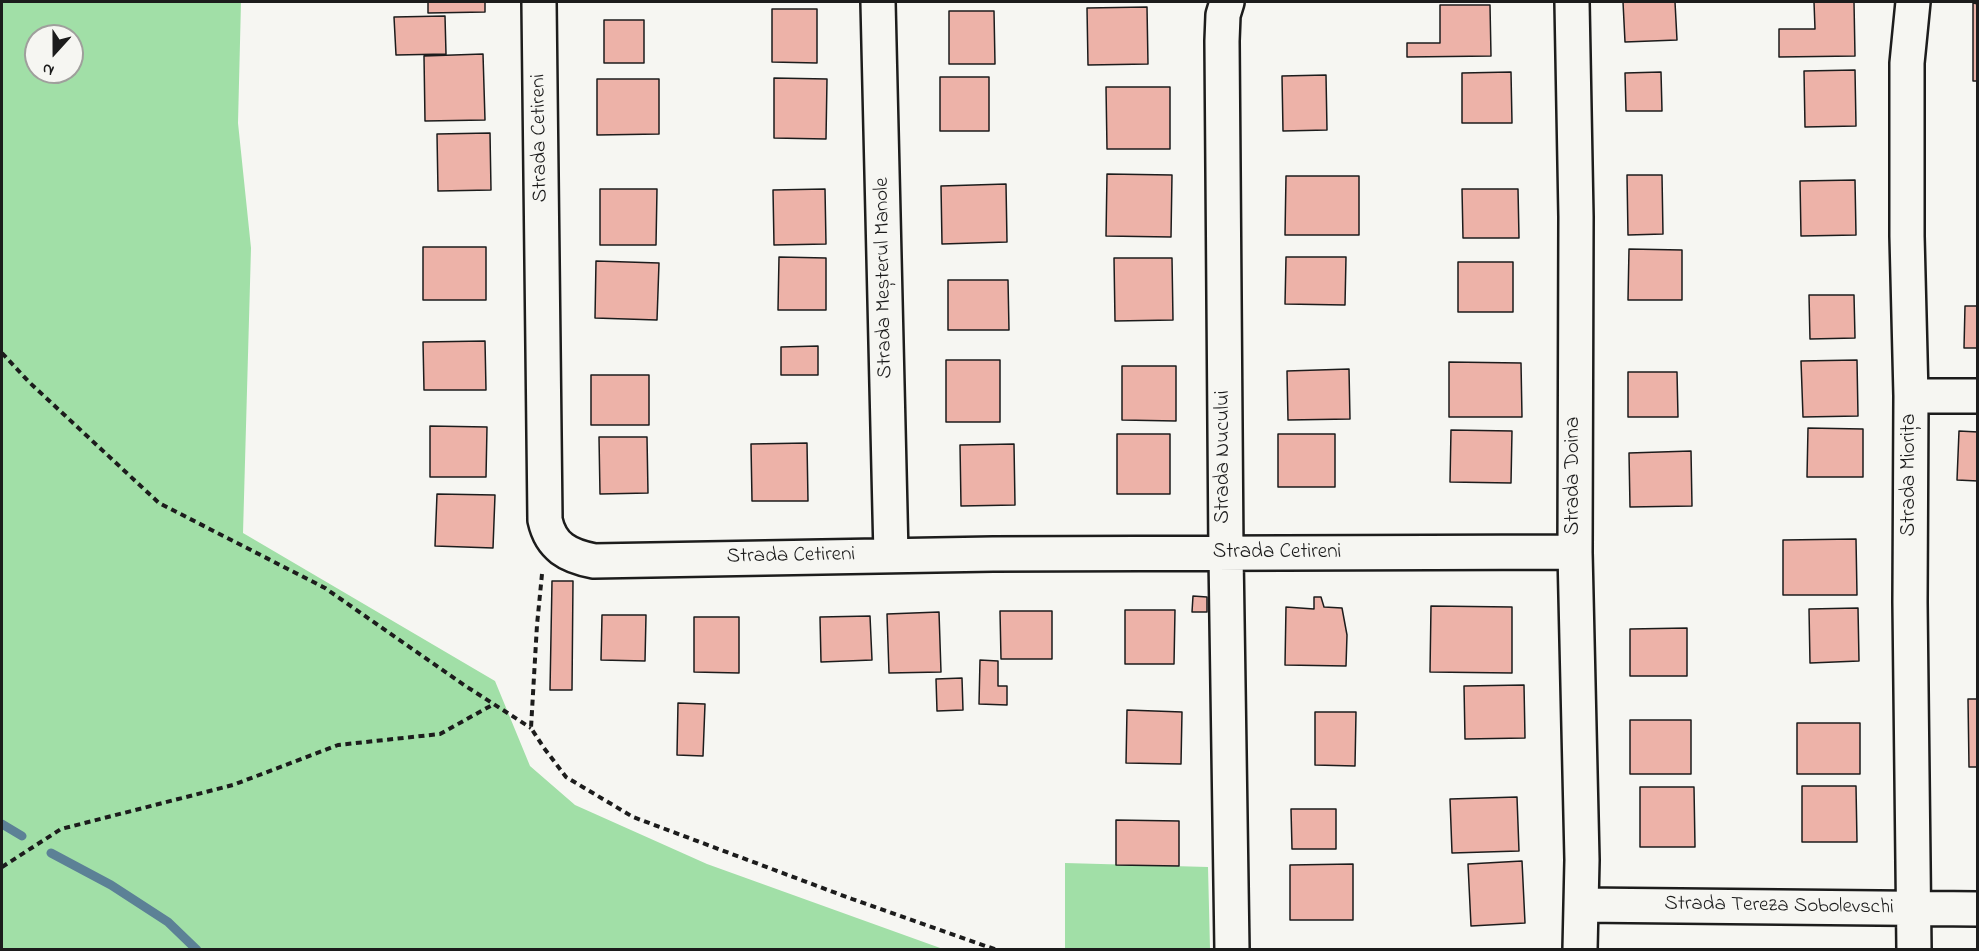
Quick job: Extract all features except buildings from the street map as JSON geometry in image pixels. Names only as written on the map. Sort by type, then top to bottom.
[{"type":"street","name":"Strada Cetireni","points":[[539,2],[545,519],[554,543],[575,556],[594,561],[891,555],[1575,552]]},
{"type":"street","name":"Strada Meșterul Manole","points":[[878,2],[891,555]]},
{"type":"street","name":"Strada Nucului","points":[[1227,2],[1223,15],[1222,41],[1232,950]]},
{"type":"street","name":"Strada Doina","points":[[1572,2],[1576,217],[1575,552],[1580,950]]},
{"type":"street","name":"Strada Miorița","points":[[1912,2],[1907,63],[1907,236],[1911,396],[1910,602],[1914,950]]},
{"type":"street","points":[[1911,396],[1977,396]]},
{"type":"street","name":"Strada Tereza Sobolevschi","points":[[1581,905],[1977,909]]},
{"type":"path","points":[[2,353],[29,382],[159,503],[325,588],[531,728],[566,777],[633,817],[852,899],[997,950]]},
{"type":"path","points":[[531,728],[542,571],[554,543]]},
{"type":"path","points":[[2,867],[61,829],[233,785],[338,745],[440,734],[495,704]]},
{"type":"green space","points":[[2,2],[241,2],[238,123],[251,248],[243,533],[495,681],[530,766],[575,805],[707,864],[943,949],[2,949]]},
{"type":"green space","points":[[1065,863],[1208,867],[1210,949],[1065,949]]},
{"type":"waterway","points":[[2,824],[22,836]]},
{"type":"waterway","points":[[51,853],[111,885],[168,922],[197,950]]}]
